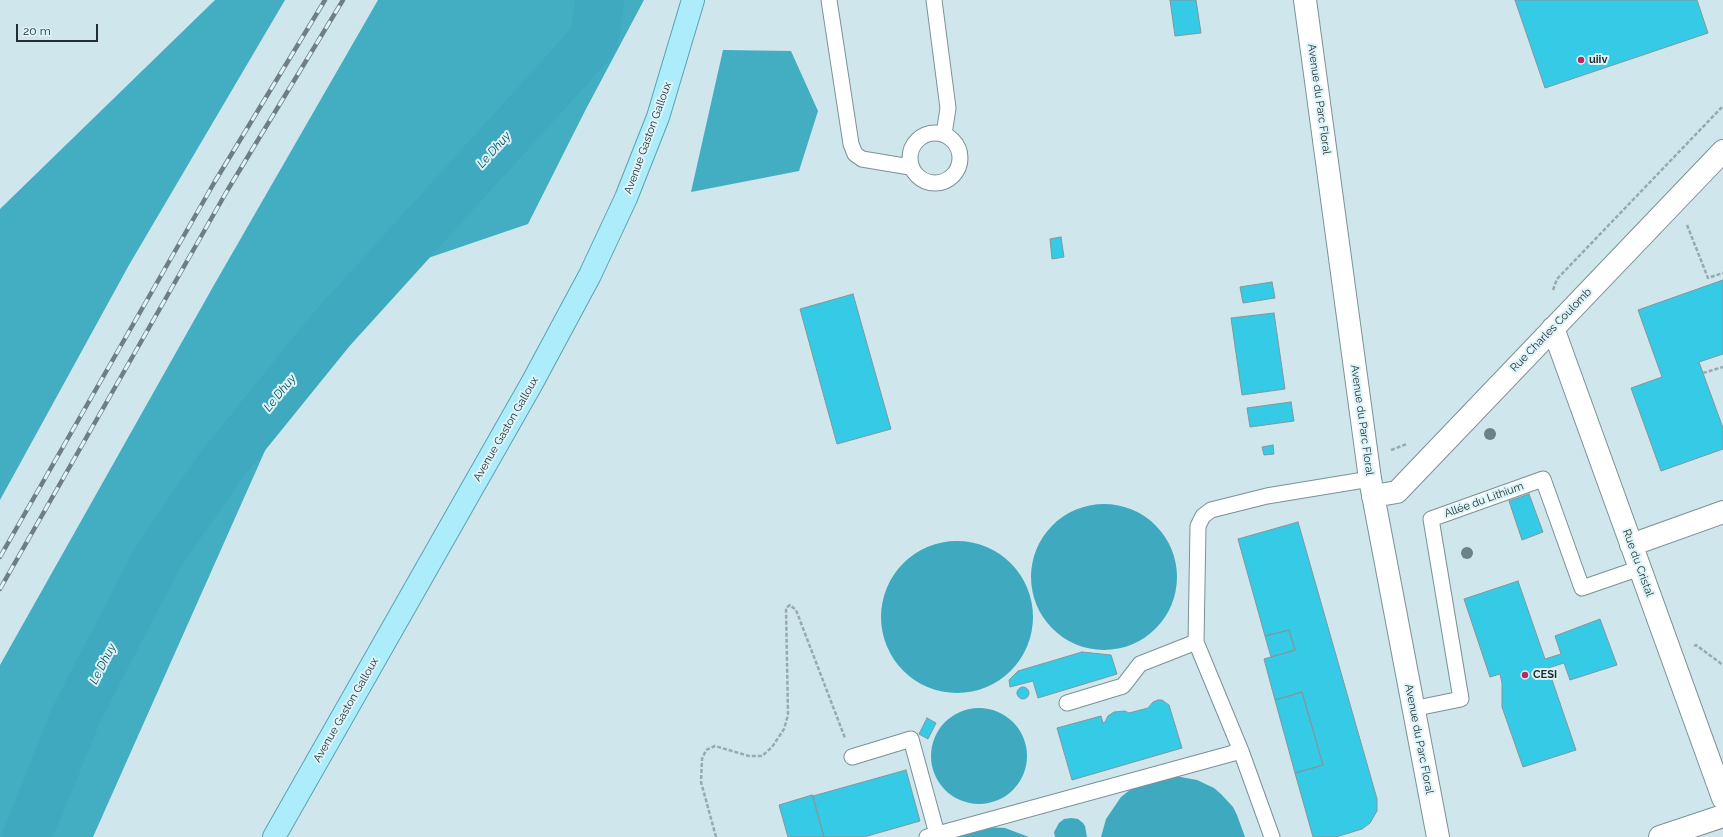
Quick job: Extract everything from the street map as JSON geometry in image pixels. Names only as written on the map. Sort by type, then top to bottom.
[{"type":"main road","name":"Avenue Gaston Galloux","points":[[274,837],[532,383],[590,275],[626,198],[658,117],[693,0]]},
{"type":"street","name":"Avenue du Parc Floral","points":[[1305,0],[1372,488],[1412,709],[1438,837]]},
{"type":"street","name":"Rue Charles Coulomb","points":[[1372,488],[1397,492],[1723,151]]},
{"type":"street","name":"Rue du Cristal","points":[[1553,328],[1723,798]]},
{"type":"street","points":[[1631,545],[1723,512]]},
{"type":"street","points":[[1660,837],[1723,816]]},
{"type":"lane","points":[[829,0],[851,144],[855,154],[862,159],[910,167]]},
{"type":"lane","points":[[934,0],[948,108],[944,134]]},
{"type":"lane","points":[[936,132],[944,134],[951,138],[960,153],[958,169],[953,176],[938,184],[921,180],[910,167],[910,150],[920,137],[927,133],[936,132]]},
{"type":"lane","name":"Allée du Lithium","points":[[1412,709],[1461,699],[1431,519],[1542,479],[1582,588],[1640,568]]},
{"type":"lane","points":[[1272,837],[1241,751],[1196,642],[1198,526],[1203,516],[1211,510],[1267,496],[1372,488]]},
{"type":"lane","points":[[1067,703],[1123,686],[1140,664],[1196,642]]},
{"type":"lane","points":[[852,757],[910,739],[932,836],[1241,751]]},
{"type":"path","points":[[1686,222],[1708,278],[1723,273]]},
{"type":"path","points":[[1703,373],[1723,367]]},
{"type":"path","points":[[716,837],[701,782],[702,759],[706,750],[715,746],[749,756],[762,756],[772,747],[784,729],[788,715],[786,608],[790,605],[796,610],[852,757]]},
{"type":"path","points":[[1690,647],[1696,645],[1723,665]]},
{"type":"shaded area","points":[[215,0],[285,0],[129,265],[0,500],[0,209]]},
{"type":"shaded area","points":[[378,0],[644,0],[586,109],[528,224],[337,289],[93,837],[0,837],[0,665],[214,285]]},
{"type":"shaded area","points":[[723,50],[791,51],[818,111],[799,171],[691,192]]},
{"type":"shaded area","points":[[1097,504],[1111,504],[1139,512],[1151,520],[1161,530],[1172,549],[1176,563],[1176,591],[1169,612],[1161,624],[1151,634],[1132,645],[1111,650],[1097,650],[1069,642],[1057,634],[1047,624],[1036,605],[1031,584],[1031,570],[1039,542],[1047,530],[1057,520],[1076,509]]},
{"type":"shaded area","points":[[957,541],[979,544],[993,550],[1011,563],[1024,581],[1030,595],[1033,617],[1030,639],[1024,653],[1011,671],[993,684],[979,690],[957,693],[935,690],[921,684],[903,671],[890,653],[884,639],[881,617],[884,595],[890,581],[903,563],[921,550],[935,544]]},
{"type":"shaded area","points":[[979,708],[997,712],[1006,716],[1013,722],[1019,729],[1023,738],[1027,756],[1023,774],[1019,783],[1013,790],[1006,796],[997,800],[979,804],[961,800],[952,796],[945,790],[939,783],[935,774],[931,756],[935,738],[939,729],[945,722],[952,716],[961,712]]},
{"type":"shaded area","points":[[1170,775],[1197,780],[1214,788],[1233,807],[1245,837],[1101,837],[1106,819],[1121,797],[1136,785]]},
{"type":"shaded area","points":[[1064,819],[1078,819],[1083,823],[1087,837],[1055,837],[1054,832],[1059,823]]},
{"type":"shaded area","points":[[987,827],[1005,828],[1029,837],[955,837]]},
{"type":"building","points":[[1170,0],[1196,0],[1201,33],[1175,36]]},
{"type":"building","name":"uiiv","points":[[1515,0],[1697,0],[1708,33],[1545,88]]},
{"type":"building","points":[[1061,237],[1064,257],[1052,259],[1050,239]]},
{"type":"building","points":[[1723,280],[1723,354],[1699,362],[1723,428],[1723,449],[1661,471],[1631,388],[1662,377],[1638,310]]},
{"type":"building","points":[[1272,282],[1275,298],[1243,303],[1240,287]]},
{"type":"building","points":[[853,294],[891,429],[837,444],[800,309]]},
{"type":"building","points":[[1274,313],[1285,389],[1242,395],[1231,318]]},
{"type":"building","points":[[1291,402],[1294,421],[1250,427],[1247,408]]},
{"type":"building","points":[[1273,445],[1274,454],[1264,455],[1262,447]]},
{"type":"building","points":[[1529,494],[1543,532],[1522,540],[1509,501]]},
{"type":"building","points":[[1298,522],[1377,799],[1377,811],[1370,823],[1362,829],[1336,837],[1313,837],[1295,773],[1323,765],[1302,692],[1275,700],[1264,659],[1295,650],[1289,630],[1265,636],[1238,539]]},
{"type":"building","name":"CESI","points":[[1518,581],[1545,659],[1561,654],[1555,636],[1600,619],[1617,665],[1570,680],[1564,663],[1548,668],[1576,750],[1523,767],[1502,707],[1502,683],[1500,674],[1490,677],[1464,599]]},
{"type":"building","points":[[1289,630],[1295,650],[1271,657],[1265,636]]},
{"type":"building","points":[[1082,652],[1111,655],[1117,674],[1038,698],[1033,681],[1010,687],[1009,680],[1018,671]]},
{"type":"building","points":[[1021,687],[1025,687],[1029,693],[1025,699],[1021,699],[1017,695],[1017,691]]},
{"type":"building","points":[[1302,692],[1323,765],[1295,773],[1275,700]]},
{"type":"building","points":[[1162,700],[1169,705],[1182,748],[1072,780],[1057,728],[1101,716],[1103,723],[1108,716],[1114,712],[1125,711],[1129,713],[1148,708],[1153,702]]},
{"type":"building","points":[[927,718],[936,723],[928,739],[919,734]]},
{"type":"building","points":[[906,770],[920,821],[864,837],[824,837],[813,796]]},
{"type":"building","points":[[812,795],[824,837],[788,837],[779,805]]},
{"type":"waterway","name":"Le Dhuy","points":[[27,837],[78,711],[158,557],[220,467],[331,330],[594,40],[600,0]]},
{"type":"railway","points":[[0,557],[214,183],[325,0]]},
{"type":"railway","points":[[0,589],[227,191],[343,0]]},
{"type":"place","name":"uiiv","points":[[1581,60]]},
{"type":"place","name":"CESI","points":[[1525,675]]}]
